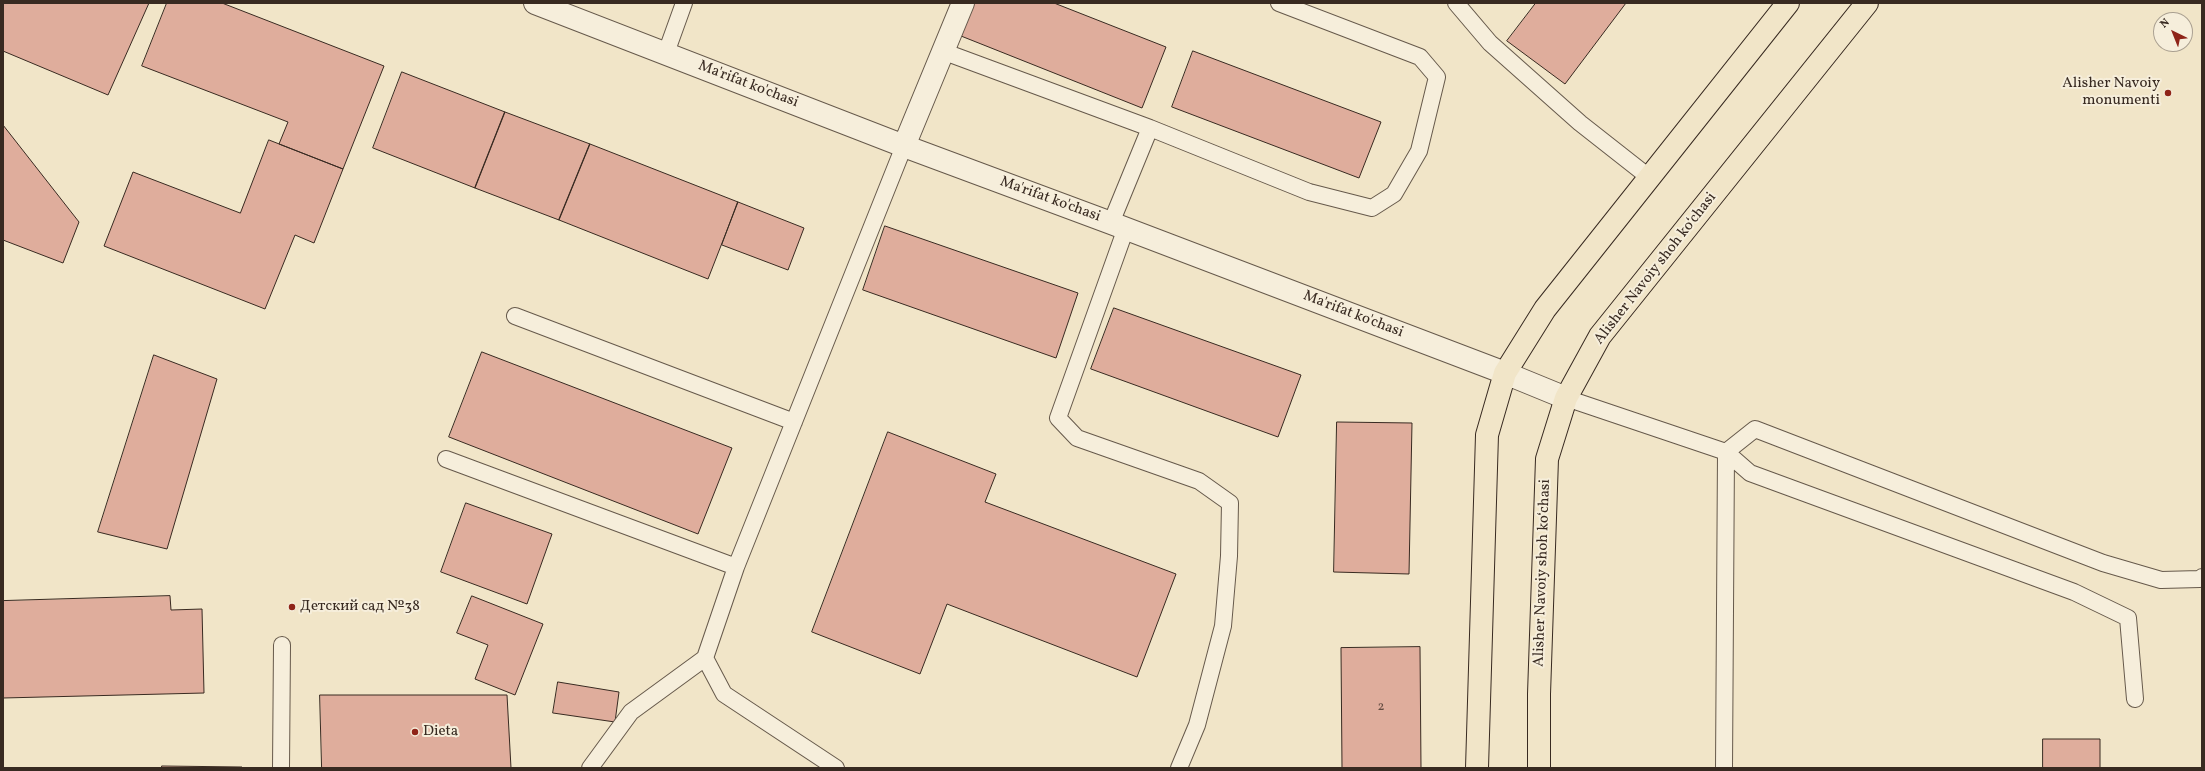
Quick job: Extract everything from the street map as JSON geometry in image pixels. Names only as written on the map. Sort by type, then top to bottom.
[{"type":"main road","points":[[1477,768],[1487,435],[1505,374],[1545,309],[1788,3]]},
{"type":"main road","name":"Alisher Navoiy shoh koʻchasi","points":[[1538,768],[1547,459],[1566,398],[1600,336],[1867,3]]},
{"type":"street","name":"Ma'rifat ko'chasi","points":[[535,3],[904,146],[1118,225],[1566,398]]},
{"type":"street","points":[[904,146],[963,3]]},
{"type":"lane","points":[[666,53],[684,3]]},
{"type":"lane","points":[[942,51],[1150,128],[1310,192],[1372,208],[1394,194],[1419,151],[1437,78],[1420,57],[1279,3]]},
{"type":"lane","points":[[1456,3],[1490,43],[1580,123],[1650,178]]},
{"type":"lane","points":[[1150,128],[1058,418],[1077,438],[1199,481],[1230,504],[1229,556],[1223,626],[1197,726],[1179,768]]},
{"type":"lane","points":[[590,768],[631,712],[705,658],[736,567],[904,146]]},
{"type":"lane","points":[[515,316],[794,422]]},
{"type":"lane","points":[[1566,398],[1726,452],[1750,473],[2074,592],[2128,618],[2135,699]]},
{"type":"lane","points":[[1726,452],[1755,429],[2103,563],[2161,580],[2200,579],[2202,577]]},
{"type":"lane","points":[[1724,768],[1726,452]]},
{"type":"lane","points":[[446,459],[736,567]]},
{"type":"lane","points":[[281,768],[282,645]]},
{"type":"lane","points":[[705,658],[724,694],[836,768]]},
{"type":"building","points":[[3,3],[149,3],[108,95],[3,51]]},
{"type":"building","points":[[167,3],[222,3],[384,66],[343,169],[279,144],[288,122],[142,66]]},
{"type":"building","points":[[974,3],[1054,3],[1166,47],[1142,108],[961,36]]},
{"type":"building","points":[[1536,3],[1626,3],[1565,84],[1507,41]]},
{"type":"building","points":[[1193,51],[1381,122],[1359,178],[1172,107]]},
{"type":"building","points":[[402,72],[505,112],[475,188],[373,148]]},
{"type":"building","points":[[505,112],[590,144],[559,220],[475,188]]},
{"type":"building","points":[[3,125],[79,222],[63,263],[3,240]]},
{"type":"building","points":[[269,140],[343,169],[314,243],[295,235],[265,309],[104,246],[133,172],[240,213]]},
{"type":"building","points":[[590,144],[738,202],[708,279],[559,220]]},
{"type":"building","points":[[738,202],[804,228],[788,270],[722,245]]},
{"type":"building","points":[[885,226],[1078,293],[1056,358],[863,290]]},
{"type":"building","points":[[1114,308],[1301,375],[1278,437],[1091,369]]},
{"type":"building","points":[[482,352],[732,448],[698,534],[449,437]]},
{"type":"building","points":[[154,355],[217,379],[167,549],[98,532]]},
{"type":"building","points":[[1337,422],[1412,423],[1409,574],[1334,572]]},
{"type":"building","points":[[888,432],[996,474],[985,502],[1176,574],[1137,677],[947,604],[920,674],[812,632]]},
{"type":"building","points":[[466,503],[552,534],[527,604],[441,572]]},
{"type":"building","points":[[170,596],[171,610],[202,609],[204,693],[3,698],[3,601]]},
{"type":"building","points":[[472,596],[543,624],[515,695],[475,679],[488,645],[457,633]]},
{"type":"building","points":[[1420,647],[1421,768],[1342,768],[1341,648]]},
{"type":"building","points":[[558,682],[619,692],[615,722],[553,713]]},
{"type":"building","name":"Dieta","points":[[320,695],[507,695],[511,768],[322,768]]},
{"type":"building","points":[[2043,739],[2100,739],[2100,768],[2043,768]]},
{"type":"building","points":[[162,766],[242,767],[242,768],[162,768]]},
{"type":"place","name":"Alisher Navoiy monumenti","points":[[2168,93]]},
{"type":"place","name":"Детский сад №38","points":[[292,607]]},
{"type":"place","name":"Dieta","points":[[415,732]]}]
